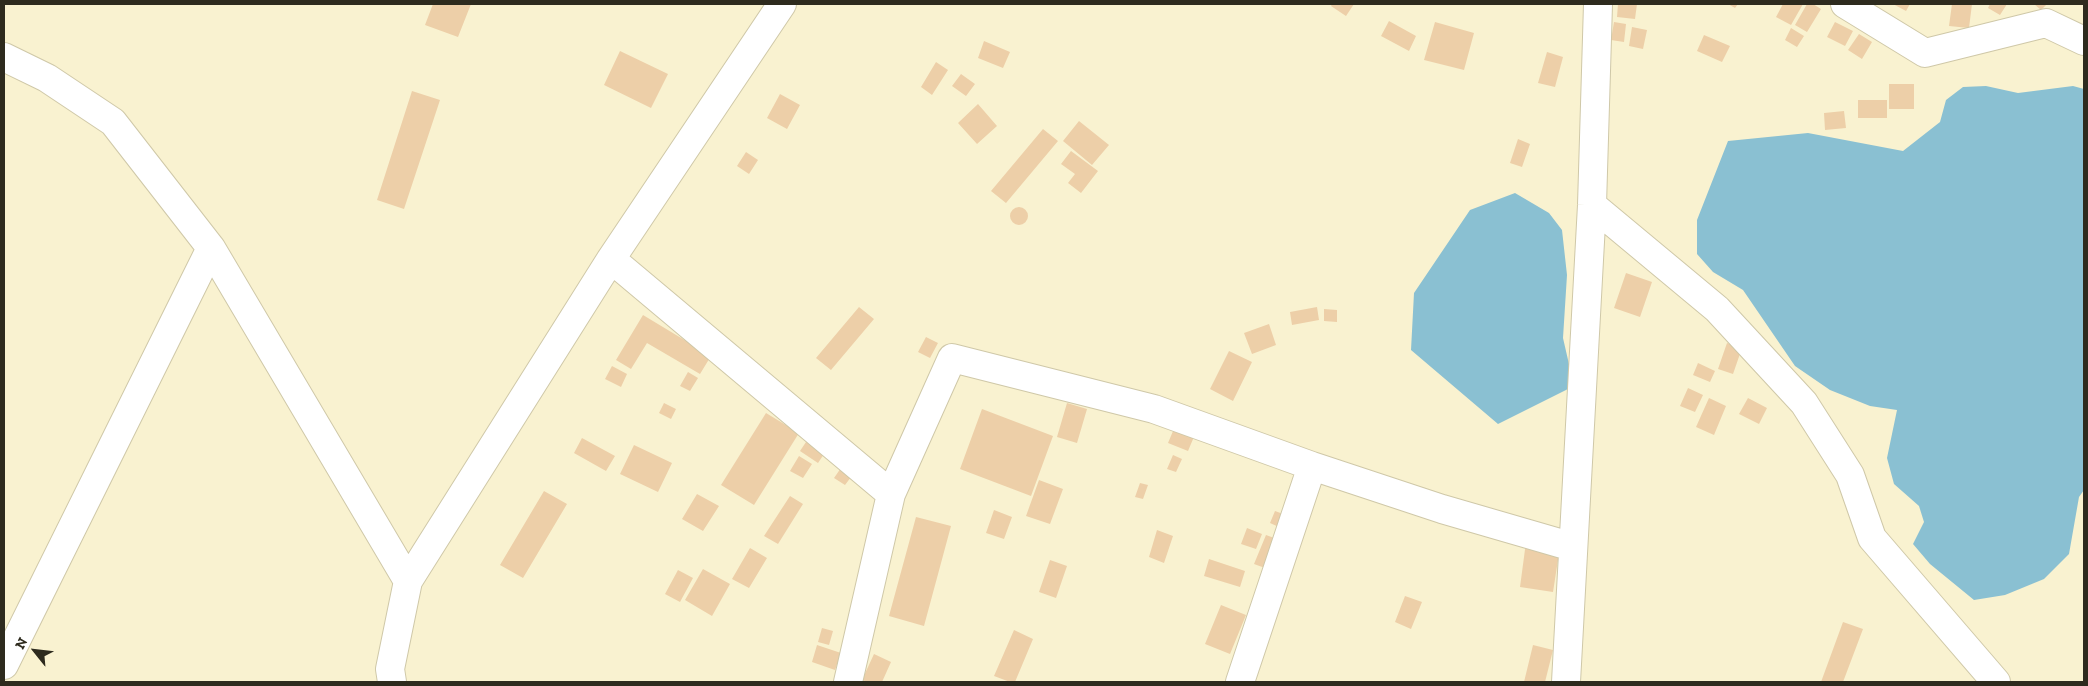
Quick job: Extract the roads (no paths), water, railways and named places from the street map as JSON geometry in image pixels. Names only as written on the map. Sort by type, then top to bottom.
[{"type":"street","points":[[392,682],[390,668],[408,580],[611,260],[782,4]]},
{"type":"street","points":[[1566,682],[1592,205],[1598,4]]},
{"type":"street","points":[[1845,4],[1925,52],[2046,23],[2084,41]]},
{"type":"street","points":[[4,56],[47,78],[113,122],[210,248],[408,580]]},
{"type":"street","points":[[1592,205],[1717,309],[1804,403],[1850,475],[1872,538],[1996,682]]},
{"type":"street","points":[[4,665],[210,248]]},
{"type":"street","points":[[611,260],[891,494]]},
{"type":"street","points":[[848,682],[891,494],[952,358],[1154,408],[1312,466],[1442,509],[1574,547]]},
{"type":"street","points":[[1240,682],[1312,466]]},
{"type":"water","points":[[1986,86],[2018,93],[2073,86],[2084,89],[2084,490],[2079,497],[2069,554],[2044,579],[2005,595],[1974,600],[1930,564],[1913,544],[1924,522],[1919,506],[1894,484],[1887,458],[1897,410],[1870,406],[1830,390],[1795,366],[1743,290],[1713,272],[1697,254],[1697,220],[1728,141],[1808,133],[1903,151],[1940,122],[1946,100],[1963,87]]},
{"type":"water","points":[[1515,193],[1549,213],[1562,230],[1567,275],[1563,338],[1574,386],[1498,424],[1411,350],[1414,293],[1470,210]]}]
